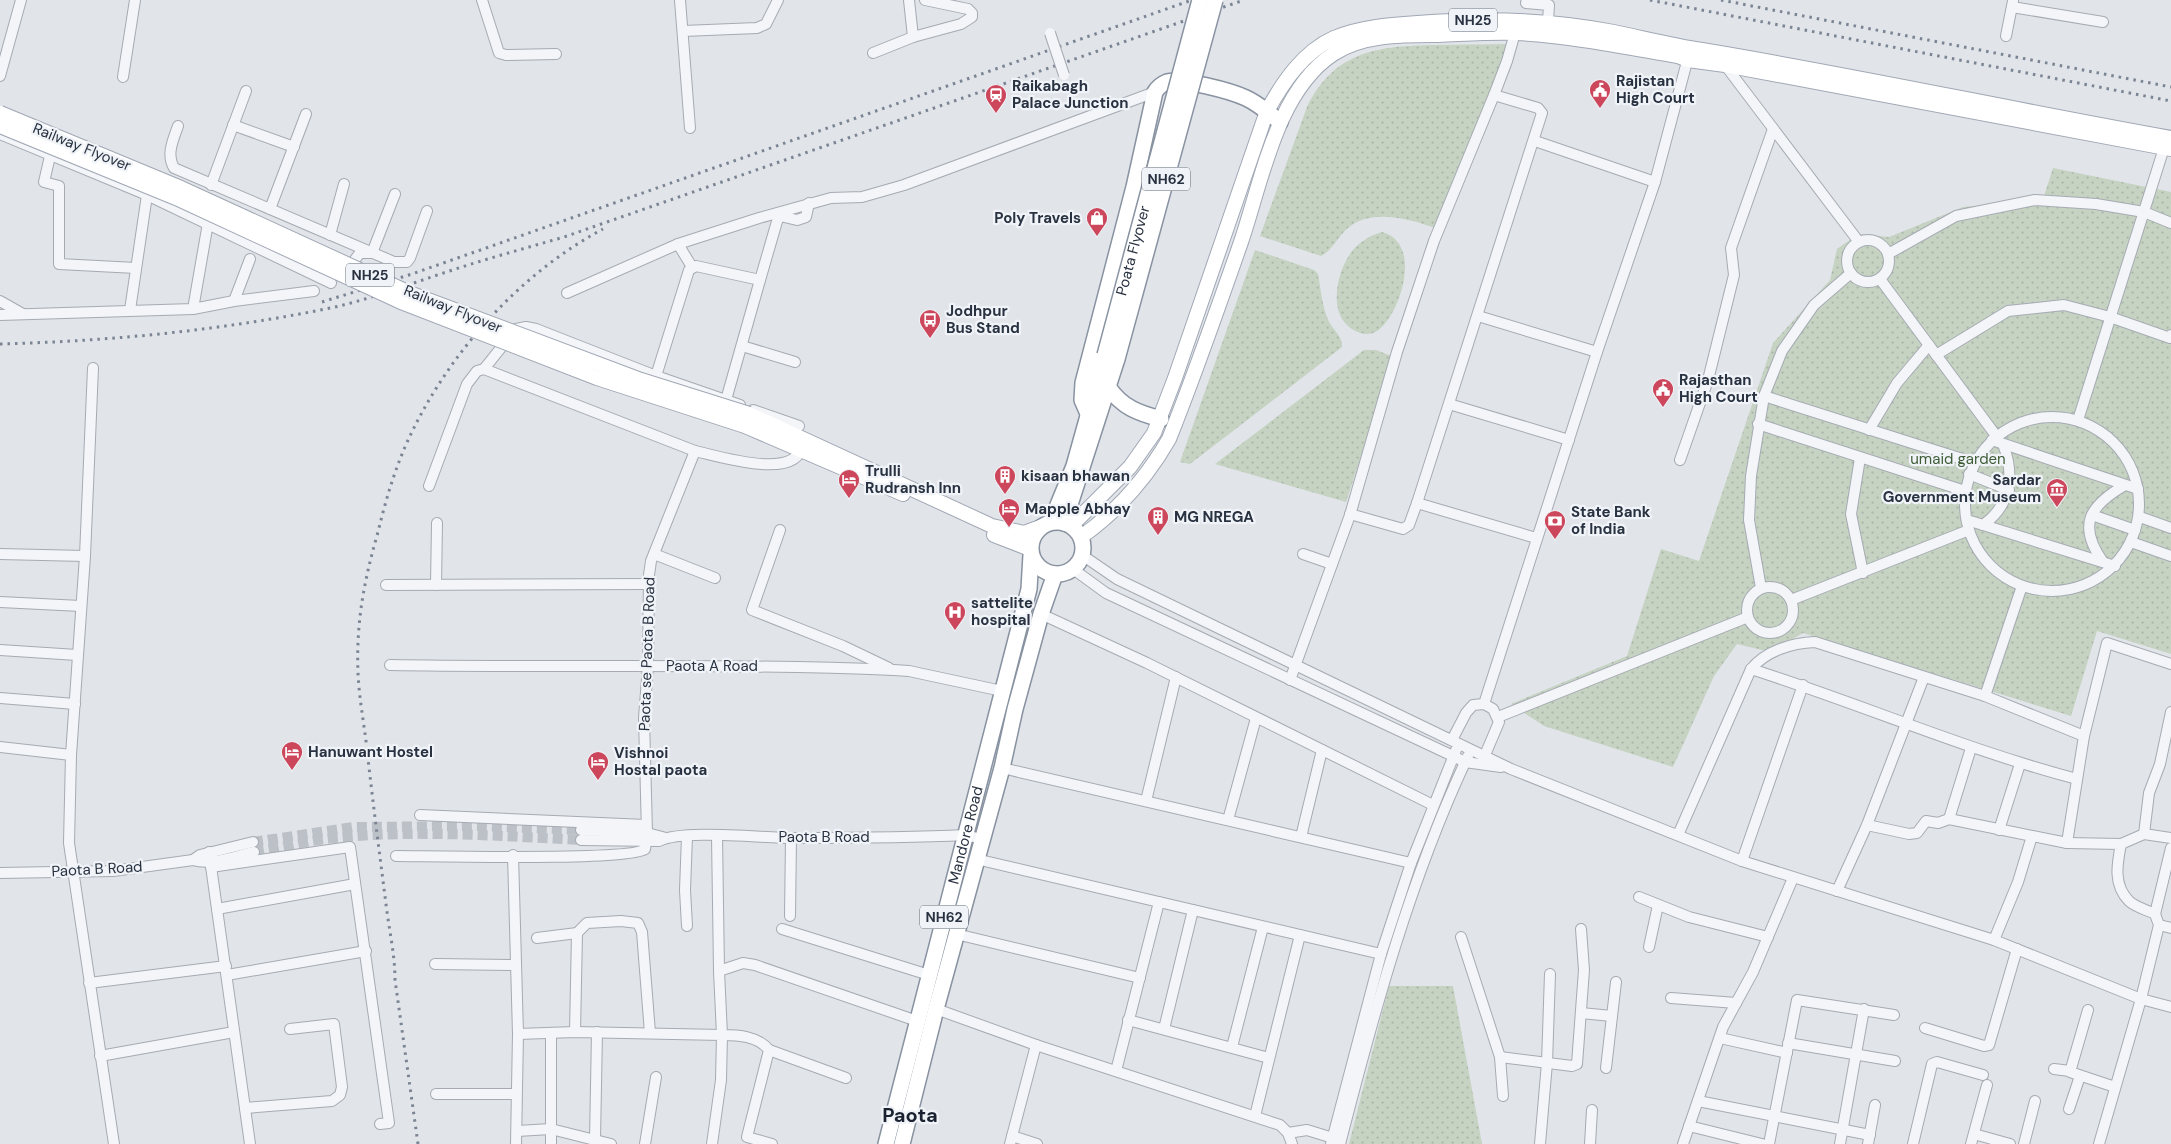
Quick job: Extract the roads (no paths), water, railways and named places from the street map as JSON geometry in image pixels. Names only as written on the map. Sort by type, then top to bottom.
[{"type":"highway","name":"Poata Flyover","points":[[1109,388],[1111,357],[1200,0]]},
{"type":"highway","name":"Poata Flyover","points":[[1089,416],[1111,357],[1215,0]]},
{"type":"highway","points":[[1089,416],[1082,400],[1084,378],[1134,187],[1155,92],[1161,86],[1171,82],[1206,86],[1234,93],[1267,111],[1280,122]]},
{"type":"highway","points":[[1109,388],[1122,403],[1133,410],[1161,419]]},
{"type":"highway","name":"NH62","points":[[1061,527],[1109,388]]},
{"type":"highway","name":"NH62","points":[[1082,555],[1061,527],[1074,466],[1089,416]]},
{"type":"highway","name":"NH62","points":[[1031,552],[1035,533],[1061,527]]},
{"type":"highway","points":[[1031,552],[1040,568],[1055,574],[1073,569],[1082,555]]},
{"type":"highway","name":"Mandore Road","points":[[886,1144],[1029,589],[1031,552]]},
{"type":"highway","name":"Mandore Road","points":[[902,1144],[936,1009],[1002,768],[1015,709],[1041,614],[1055,574]]},
{"type":"main road","name":"NH25","points":[[1061,527],[1130,467],[1146,446],[1161,419],[1267,111],[1284,83],[1312,52],[1334,38],[1355,30],[1434,22],[1500,20],[1548,22],[1606,30],[1725,64],[2168,145]]},
{"type":"main road","name":"NH25","points":[[801,438],[992,526],[1024,534],[1061,527],[1098,525],[1152,469],[1169,439],[1237,252],[1280,122],[1302,84],[1317,67],[1348,46],[1372,39],[1415,35],[1515,33],[1612,44],[1678,56],[1689,54],[1790,65],[2168,145]]},
{"type":"main road","name":"Railway Flyover","points":[[0,113],[181,188],[412,294],[527,339],[801,438]]},
{"type":"main road","name":"Railway Flyover","points":[[0,126],[176,198],[401,302],[597,378],[747,420]]},
{"type":"main road","points":[[1220,247],[1237,252]]},
{"type":"main road","name":"NH25","points":[[801,438],[1031,552]]},
{"type":"street","points":[[0,76],[21,0]]},
{"type":"street","points":[[122,77],[135,0]]},
{"type":"street","points":[[482,0],[499,52],[506,55],[556,54]]},
{"type":"street","points":[[680,0],[690,128]]},
{"type":"street","points":[[683,31],[758,28],[766,24],[778,0]]},
{"type":"street","points":[[910,0],[913,37]]},
{"type":"street","points":[[873,53],[913,37],[961,24],[972,17],[972,13],[968,9],[925,0]]},
{"type":"street","points":[[1527,0],[1526,3],[1549,5],[1548,22]]},
{"type":"street","points":[[2006,36],[2013,3],[2103,22]]},
{"type":"street","points":[[1050,33],[1064,75]]},
{"type":"street","points":[[1290,680],[1350,514],[1397,352],[1434,241],[1494,95],[1515,33]]},
{"type":"street","points":[[1484,704],[1536,538],[1655,182],[1689,54]]},
{"type":"street","points":[[1725,64],[1858,242]]},
{"type":"street","points":[[211,184],[246,91]]},
{"type":"street","points":[[567,293],[678,244],[809,203],[831,198],[862,197],[904,185],[1155,92]]},
{"type":"street","points":[[1350,514],[1403,529],[1409,525],[1418,502],[1535,141],[1542,113],[1541,110],[1494,95]]},
{"type":"street","points":[[270,209],[306,114]]},
{"type":"street","points":[[233,125],[294,147]]},
{"type":"street","points":[[178,126],[170,150],[170,162],[174,168],[394,262],[407,262],[427,211]]},
{"type":"street","points":[[1680,460],[1708,380],[1734,275],[1731,248],[1773,129]]},
{"type":"street","points":[[0,134],[147,195],[331,283]]},
{"type":"street","points":[[1535,141],[1655,182]]},
{"type":"street","points":[[2078,420],[2144,212],[2168,145]]},
{"type":"street","points":[[50,156],[44,182],[59,186],[59,264],[136,268]]},
{"type":"street","points":[[330,235],[344,184]]},
{"type":"street","points":[[372,253],[395,194]]},
{"type":"street","points":[[130,310],[147,195]]},
{"type":"street","points":[[1888,254],[1956,216],[2035,200],[2096,204],[2144,212],[2171,223]]},
{"type":"street","points":[[726,400],[778,218],[780,216],[797,220],[806,217],[809,203]]},
{"type":"street","points":[[193,309],[208,223]]},
{"type":"street","points":[[1869,240],[1878,242],[1888,254],[1888,268],[1880,279],[1865,282],[1858,280],[1851,273],[1848,266],[1848,255],[1858,242],[1869,240]]},
{"type":"street","points":[[678,244],[692,267],[760,280]]},
{"type":"street","points":[[350,266],[360,253],[372,253]]},
{"type":"street","points":[[234,301],[250,259]]},
{"type":"street","points":[[656,376],[689,270],[692,267]]},
{"type":"street","points":[[1761,588],[1749,520],[1751,476],[1764,396],[1782,351],[1814,305],[1851,273]]},
{"type":"street","points":[[1880,279],[1997,440],[2008,464],[2009,490],[1994,516],[1983,525]]},
{"type":"street","points":[[0,315],[193,309],[234,301],[314,291]]},
{"type":"street","points":[[0,301],[23,314]]},
{"type":"street","points":[[1936,355],[2008,311],[2064,305],[2110,317],[2170,338],[2171,334]]},
{"type":"street","points":[[1478,316],[1597,352]]},
{"type":"street","points":[[429,486],[466,384],[477,371],[484,370],[695,451],[746,462],[775,464],[791,461],[801,438],[726,400],[656,376],[536,329],[526,327],[516,330],[484,370]]},
{"type":"street","points":[[742,346],[795,362]]},
{"type":"street","points":[[1869,430],[1897,384],[1929,346]]},
{"type":"street","points":[[93,368],[85,556],[71,755],[69,843],[114,1144]]},
{"type":"street","points":[[1764,396],[1975,463]]},
{"type":"street","points":[[1449,404],[1569,440]]},
{"type":"street","points":[[2049,416],[2078,420],[2103,432],[2121,448],[2133,468],[2138,489],[2140,517],[2131,542],[2115,566],[2090,583],[2073,589],[2056,591],[2022,586],[2000,574],[1977,549],[1968,525],[1964,507],[1969,474],[1975,463],[1997,440],[2013,425],[2032,418],[2049,416]]},
{"type":"street","points":[[1758,424],[1965,492]]},
{"type":"street","points":[[1997,440],[2138,489]]},
{"type":"street","name":"Paota se Paota B Road","points":[[646,833],[644,718],[648,666],[649,575],[654,554],[695,451]]},
{"type":"street","points":[[1860,458],[1851,514],[1863,573]]},
{"type":"street","points":[[1969,474],[2009,490]]},
{"type":"street","points":[[2103,562],[2090,540],[2089,524],[2101,500],[2125,485]]},
{"type":"street","points":[[1418,502],[1536,538]]},
{"type":"street","points":[[2092,515],[2136,530]]},
{"type":"street","points":[[2140,517],[2171,528]]},
{"type":"street","points":[[436,585],[437,523]]},
{"type":"street","points":[[1791,600],[1863,573],[1968,525],[1983,525],[2115,566]]},
{"type":"street","points":[[780,530],[752,610],[843,646],[894,670]]},
{"type":"street","points":[[2131,542],[2171,556]]},
{"type":"street","points":[[0,554],[85,556]]},
{"type":"street","points":[[654,554],[715,578]]},
{"type":"street","points":[[1303,554],[1332,564]]},
{"type":"street","points":[[1082,555],[1117,579],[1295,666],[1472,748],[1511,769],[1742,861],[1994,940],[2141,999],[2171,1007]]},
{"type":"street","points":[[1073,569],[1106,593],[1466,762],[1511,769]]},
{"type":"street","points":[[386,585],[650,584]]},
{"type":"street","points":[[1985,696],[2022,586]]},
{"type":"street","points":[[1775,587],[1787,594],[1791,600],[1793,615],[1785,628],[1778,631],[1764,632],[1751,623],[1748,616],[1748,603],[1750,597],[1761,588],[1775,587]]},
{"type":"street","points":[[0,602],[81,606]]},
{"type":"street","points":[[1041,614],[1176,677],[1433,805]]},
{"type":"street","points":[[1498,717],[1748,616]]},
{"type":"street","points":[[1678,835],[1751,669],[1760,658],[1789,646],[1815,642],[1985,696],[2084,736]]},
{"type":"street","points":[[2067,844],[2084,736],[2107,643],[2171,664]]},
{"type":"street","points":[[0,650],[78,654]]},
{"type":"street","name":"Paota A Road","points":[[390,665],[778,665],[909,671],[1002,691]]},
{"type":"street","points":[[1751,669],[1803,685],[1972,748],[2020,764],[2077,779]]},
{"type":"street","points":[[1146,801],[1176,677]]},
{"type":"street","points":[[1837,891],[1867,825],[1924,677]]},
{"type":"street","points":[[1742,861],[1803,685]]},
{"type":"street","points":[[0,698],[75,704]]},
{"type":"street","points":[[1335,1142],[1381,954],[1411,863],[1453,756],[1466,713],[1473,705],[1484,704],[1493,709],[1498,717],[1497,727],[1485,755]]},
{"type":"street","points":[[2144,834],[2149,793],[2160,764],[2171,712]]},
{"type":"street","points":[[1228,820],[1256,718]]},
{"type":"street","points":[[0,747],[71,755]]},
{"type":"street","points":[[1335,1142],[1392,952],[1444,812],[1472,748]]},
{"type":"street","points":[[1949,819],[1972,748]]},
{"type":"street","points":[[1301,838],[1322,750]]},
{"type":"street","points":[[1999,830],[2020,764]]},
{"type":"street","points":[[1002,768],[1411,863]]},
{"type":"street","points":[[396,856],[600,856],[635,854],[645,848],[646,833],[420,815]]},
{"type":"street","points":[[1867,825],[1909,834],[1917,832],[1926,822],[1938,823],[1949,819],[2067,844],[2121,844],[2144,834],[2171,838]]},
{"type":"street","name":"Paota B Road","points":[[581,835],[646,833],[666,838],[687,836],[791,838],[965,835],[982,839]]},
{"type":"street","points":[[687,836],[685,890],[687,926]]},
{"type":"street","points":[[712,1144],[721,1080],[722,1034],[717,836]]},
{"type":"street","points":[[1994,940],[2018,882],[2032,836]]},
{"type":"street","points":[[790,916],[791,838]]},
{"type":"street","points":[[2121,844],[2116,864],[2118,884],[2130,902],[2155,914]]},
{"type":"street","name":"Paota B Road","points":[[0,873],[113,871],[193,860],[200,862],[253,847]]},
{"type":"street","points":[[250,1144],[210,860],[350,847],[389,1123],[380,1124]]},
{"type":"street","points":[[2099,1144],[2141,999],[2159,925],[2155,914],[2171,848]]},
{"type":"street","points":[[513,855],[518,1034],[516,1144]]},
{"type":"street","points":[[976,859],[1381,954]]},
{"type":"street","points":[[1683,1144],[1720,1038],[1768,937],[1793,878]]},
{"type":"street","points":[[217,909],[356,884]]},
{"type":"street","points":[[1639,897],[1690,916],[1768,937]]},
{"type":"street","points":[[1116,1071],[1159,902]]},
{"type":"street","points":[[1649,947],[1658,905]]},
{"type":"street","points":[[1164,1029],[1193,910]]},
{"type":"street","points":[[537,938],[577,933],[587,923],[621,921],[638,923],[642,932],[650,1033]]},
{"type":"street","points":[[2159,925],[2171,928]]},
{"type":"street","points":[[1232,1048],[1263,927]]},
{"type":"street","points":[[782,929],[929,976]]},
{"type":"street","points":[[1500,1057],[1572,1066],[1577,1064],[1584,970],[1581,929]]},
{"type":"street","points":[[575,1032],[577,933]]},
{"type":"street","points":[[956,934],[1140,978]]},
{"type":"street","points":[[1255,1116],[1300,935]]},
{"type":"street","points":[[1461,937],[1500,1057],[1503,1096]]},
{"type":"street","points":[[1925,1028],[1984,1046],[1989,1045],[2016,949]]},
{"type":"street","points":[[89,983],[226,970],[366,951]]},
{"type":"street","points":[[434,964],[515,965]]},
{"type":"street","points":[[719,971],[743,964],[755,965],[917,1021]]},
{"type":"street","points":[[1540,1144],[1547,1063],[1550,974]]},
{"type":"street","points":[[1606,1068],[1616,982]]},
{"type":"street","points":[[1671,998],[1736,1003]]},
{"type":"street","points":[[1768,1144],[1797,1000],[1894,1015]]},
{"type":"street","points":[[936,1009],[1036,1045],[1280,1125],[1288,1133],[1292,1144]]},
{"type":"street","points":[[1840,1144],[1864,1009]]},
{"type":"street","points":[[2068,1109],[2088,1010]]},
{"type":"street","points":[[1581,1013],[1612,1016]]},
{"type":"street","points":[[1128,1020],[1269,1058]]},
{"type":"street","points":[[245,1108],[332,1101],[340,1096],[342,1087],[334,1024],[290,1029]]},
{"type":"street","points":[[100,1056],[234,1032]]},
{"type":"street","points":[[518,1034],[597,1032],[740,1035],[761,1042],[769,1050],[846,1078]]},
{"type":"street","points":[[595,1139],[597,1032]]},
{"type":"street","points":[[551,1033],[551,1144]]},
{"type":"street","points":[[1720,1038],[1788,1048],[1855,1054],[1895,1061]]},
{"type":"street","points":[[1036,1045],[1011,1140],[1037,1144]]},
{"type":"street","points":[[769,1050],[747,1138],[772,1144]]},
{"type":"street","points":[[1913,1144],[1932,1064],[1937,1062],[1985,1080],[1972,1139],[2010,1144]]},
{"type":"street","points":[[2054,1069],[2115,1086]]},
{"type":"street","points":[[645,1144],[656,1077]]},
{"type":"street","points":[[436,1094],[516,1094]]},
{"type":"street","points":[[1698,1101],[1842,1131],[1869,1140],[1875,1105]]},
{"type":"street","points":[[2024,1144],[2035,1101]]},
{"type":"street","points":[[1590,1144],[1592,1110]]},
{"type":"street","points":[[1689,1126],[1762,1144]]},
{"type":"street","points":[[517,1130],[551,1129],[611,1144]]},
{"type":"street","points":[[1288,1133],[1307,1130],[1335,1142]]},
{"type":"tunnel","points":[[253,842],[354,827],[478,826],[581,830]]},
{"type":"tunnel","points":[[254,852],[325,839],[389,834],[453,834],[581,840]]},
{"type":"railway","points":[[322,302],[412,274],[1192,0]]},
{"type":"railway","points":[[0,344],[85,340],[169,333],[252,322],[351,303],[475,263],[564,237],[1244,0]]},
{"type":"railway","points":[[1650,0],[2171,101]]},
{"type":"railway","points":[[1721,0],[2171,87]]},
{"type":"railway","points":[[418,1144],[395,980],[393,951],[359,690],[358,636],[365,585],[383,510],[397,468],[421,414],[440,382],[486,322],[513,295],[541,270],[571,248],[603,229]]},
{"type":"place","name":"Rajistan High Court","points":[[1600,109]]},
{"type":"place","name":"Raikabagh Palace Junction","points":[[996,114]]},
{"type":"place","name":"Poly Travels","points":[[1097,237]]},
{"type":"place","name":"Jodhpur Bus Stand","points":[[930,339]]},
{"type":"place","name":"Rajasthan High Court","points":[[1663,408]]},
{"type":"place","name":"kisaan bhawan","points":[[1005,495]]},
{"type":"place","name":"Trulli Rudransh Inn","points":[[849,499]]},
{"type":"place","name":"Sardar Government Museum","points":[[2057,508]]},
{"type":"place","name":"Mapple Abhay","points":[[1009,528]]},
{"type":"place","name":"MG NREGA","points":[[1158,536]]},
{"type":"place","name":"State Bank of India","points":[[1555,540]]},
{"type":"place","name":"sattelite hospital","points":[[955,631]]},
{"type":"place","name":"Hanuwant Hostel","points":[[292,771]]},
{"type":"place","name":"Vishnoi Hostal paota","points":[[598,781]]},
{"type":"district","name":"Paota","points":[[910,1115]]},
{"type":"park label","name":"umaid garden","points":[[1958,459]]}]
